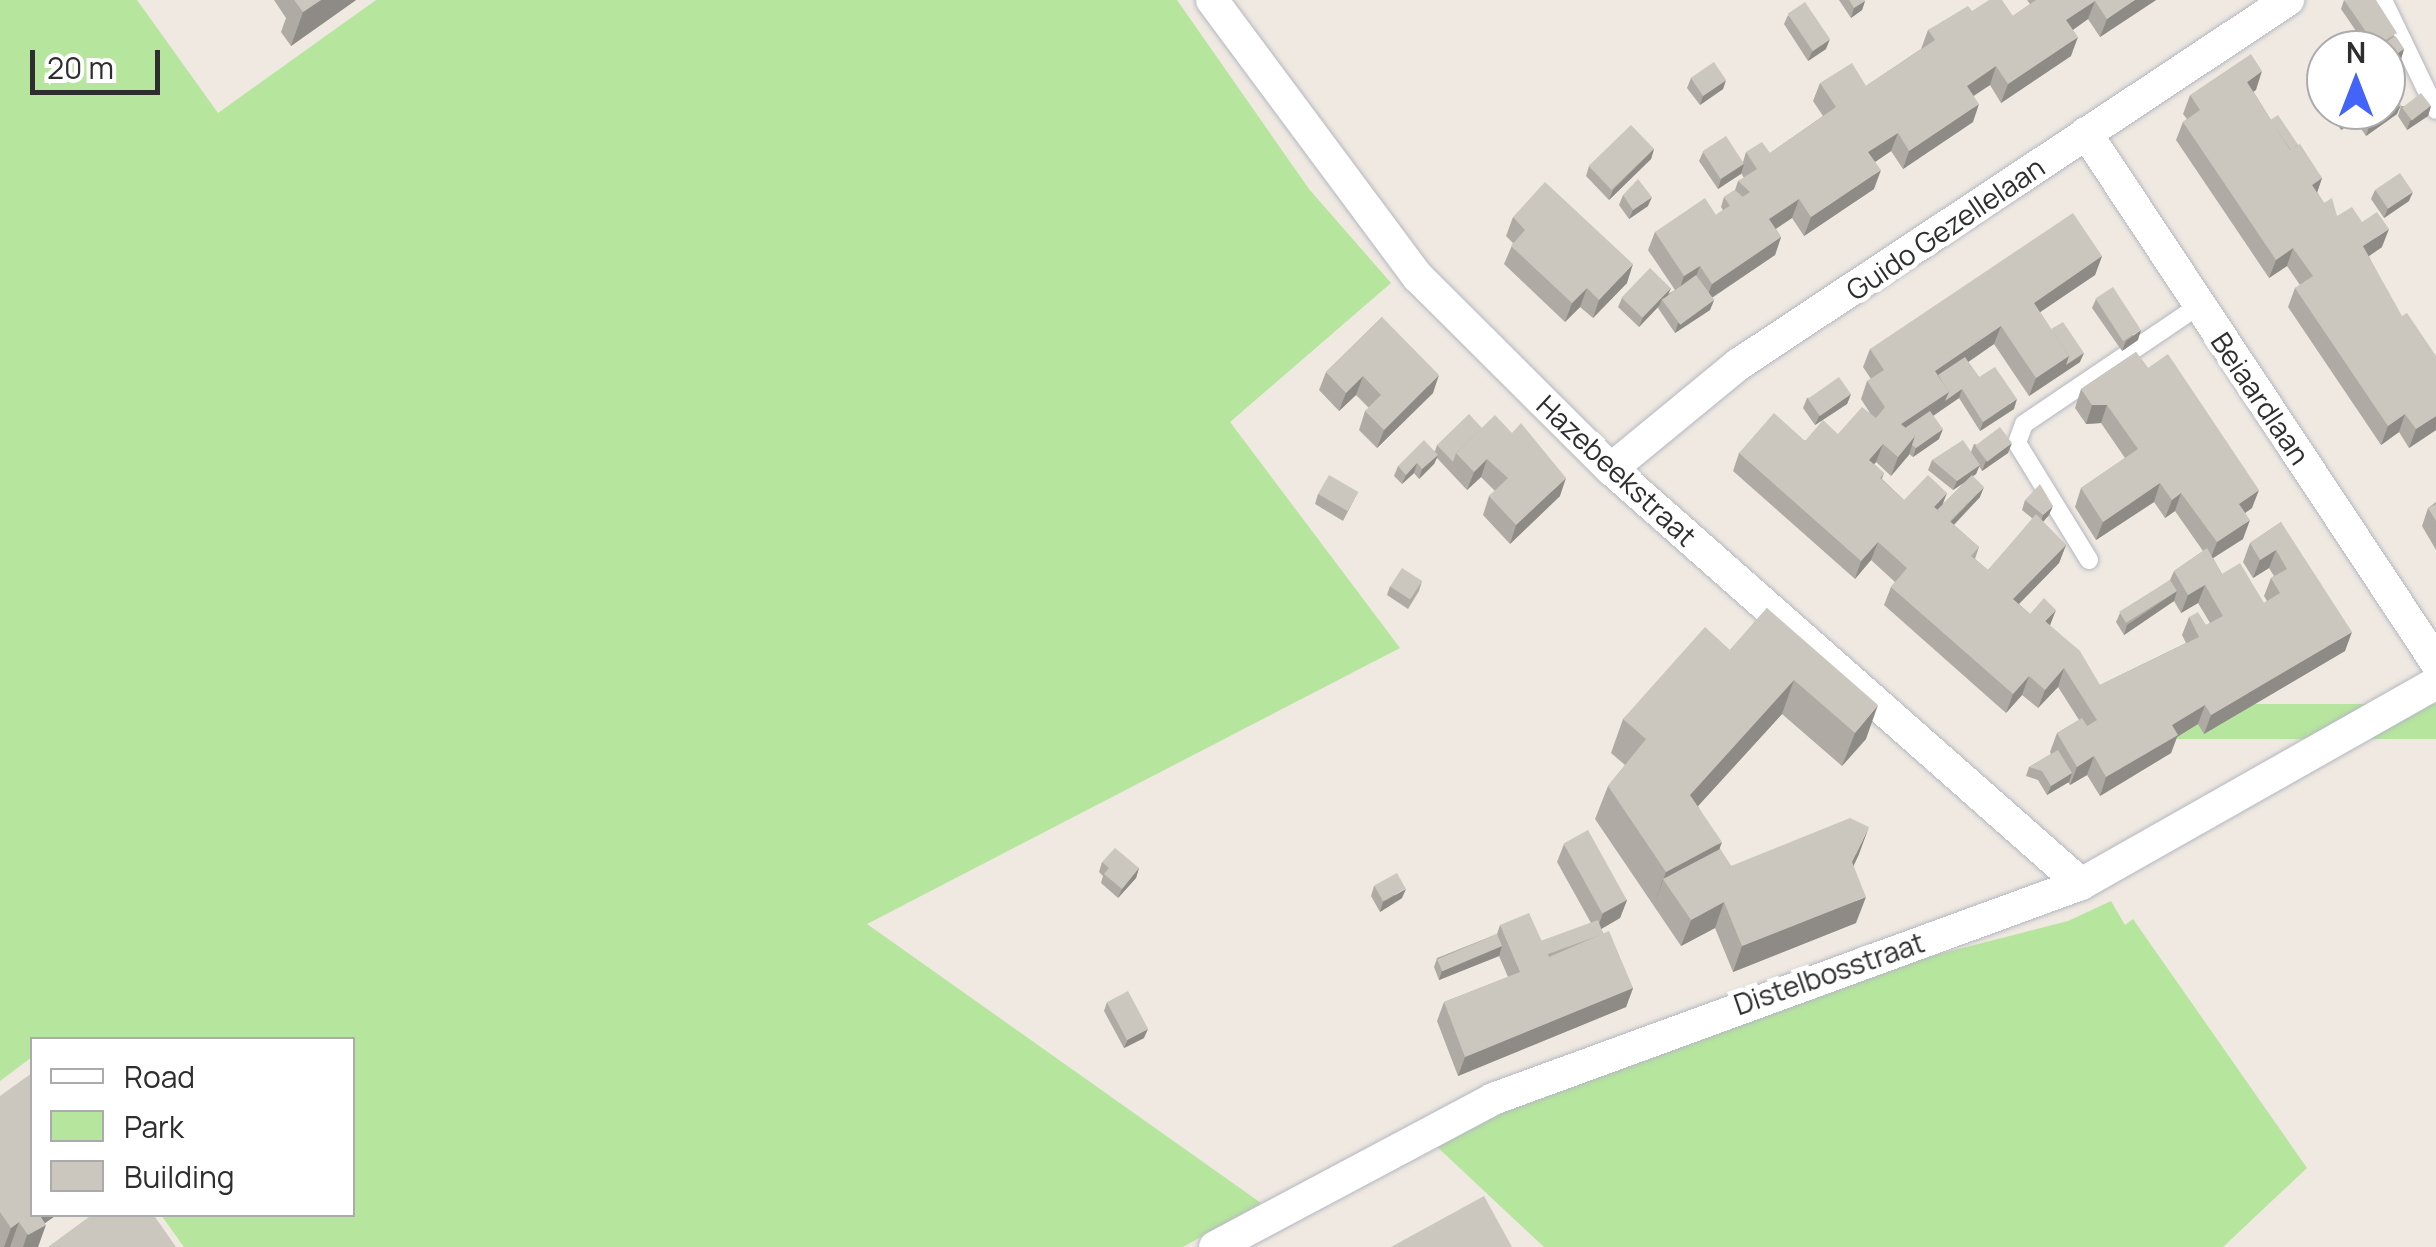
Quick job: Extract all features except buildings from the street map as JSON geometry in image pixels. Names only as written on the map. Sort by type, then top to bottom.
[{"type":"street","name":"Hazebeekstraat","points":[[1212,0],[1418,277],[1612,469],[2081,884]]},
{"type":"street","name":"Guido Gezellelaan","points":[[1612,469],[1740,364],[2288,0]]},
{"type":"street","name":"Beiaardlaan","points":[[2086,133],[2436,662]]},
{"type":"street","name":"Distelbosstraat","points":[[1215,1247],[1492,1100],[2081,884],[2436,683]]},
{"type":"lane","points":[[2382,0],[2436,110]]},
{"type":"lane","points":[[2089,560],[2016,443],[2024,424],[2200,305]]},
{"type":"green space","points":[[0,0],[137,0],[218,113],[376,0],[1177,0],[1309,189],[1391,283],[1230,422],[1400,648],[867,924],[1261,1203],[1183,1247],[184,1247],[162,1217],[355,1217],[355,1037],[30,1037],[30,1058],[0,1081]]},
{"type":"green space","points":[[2089,704],[2436,704],[2436,739],[2089,739]]},
{"type":"green space","points":[[2111,901],[2125,925],[2133,919],[2307,1168],[2223,1247],[1544,1247],[1433,1143],[1562,1083],[1830,982],[2068,921]]}]
